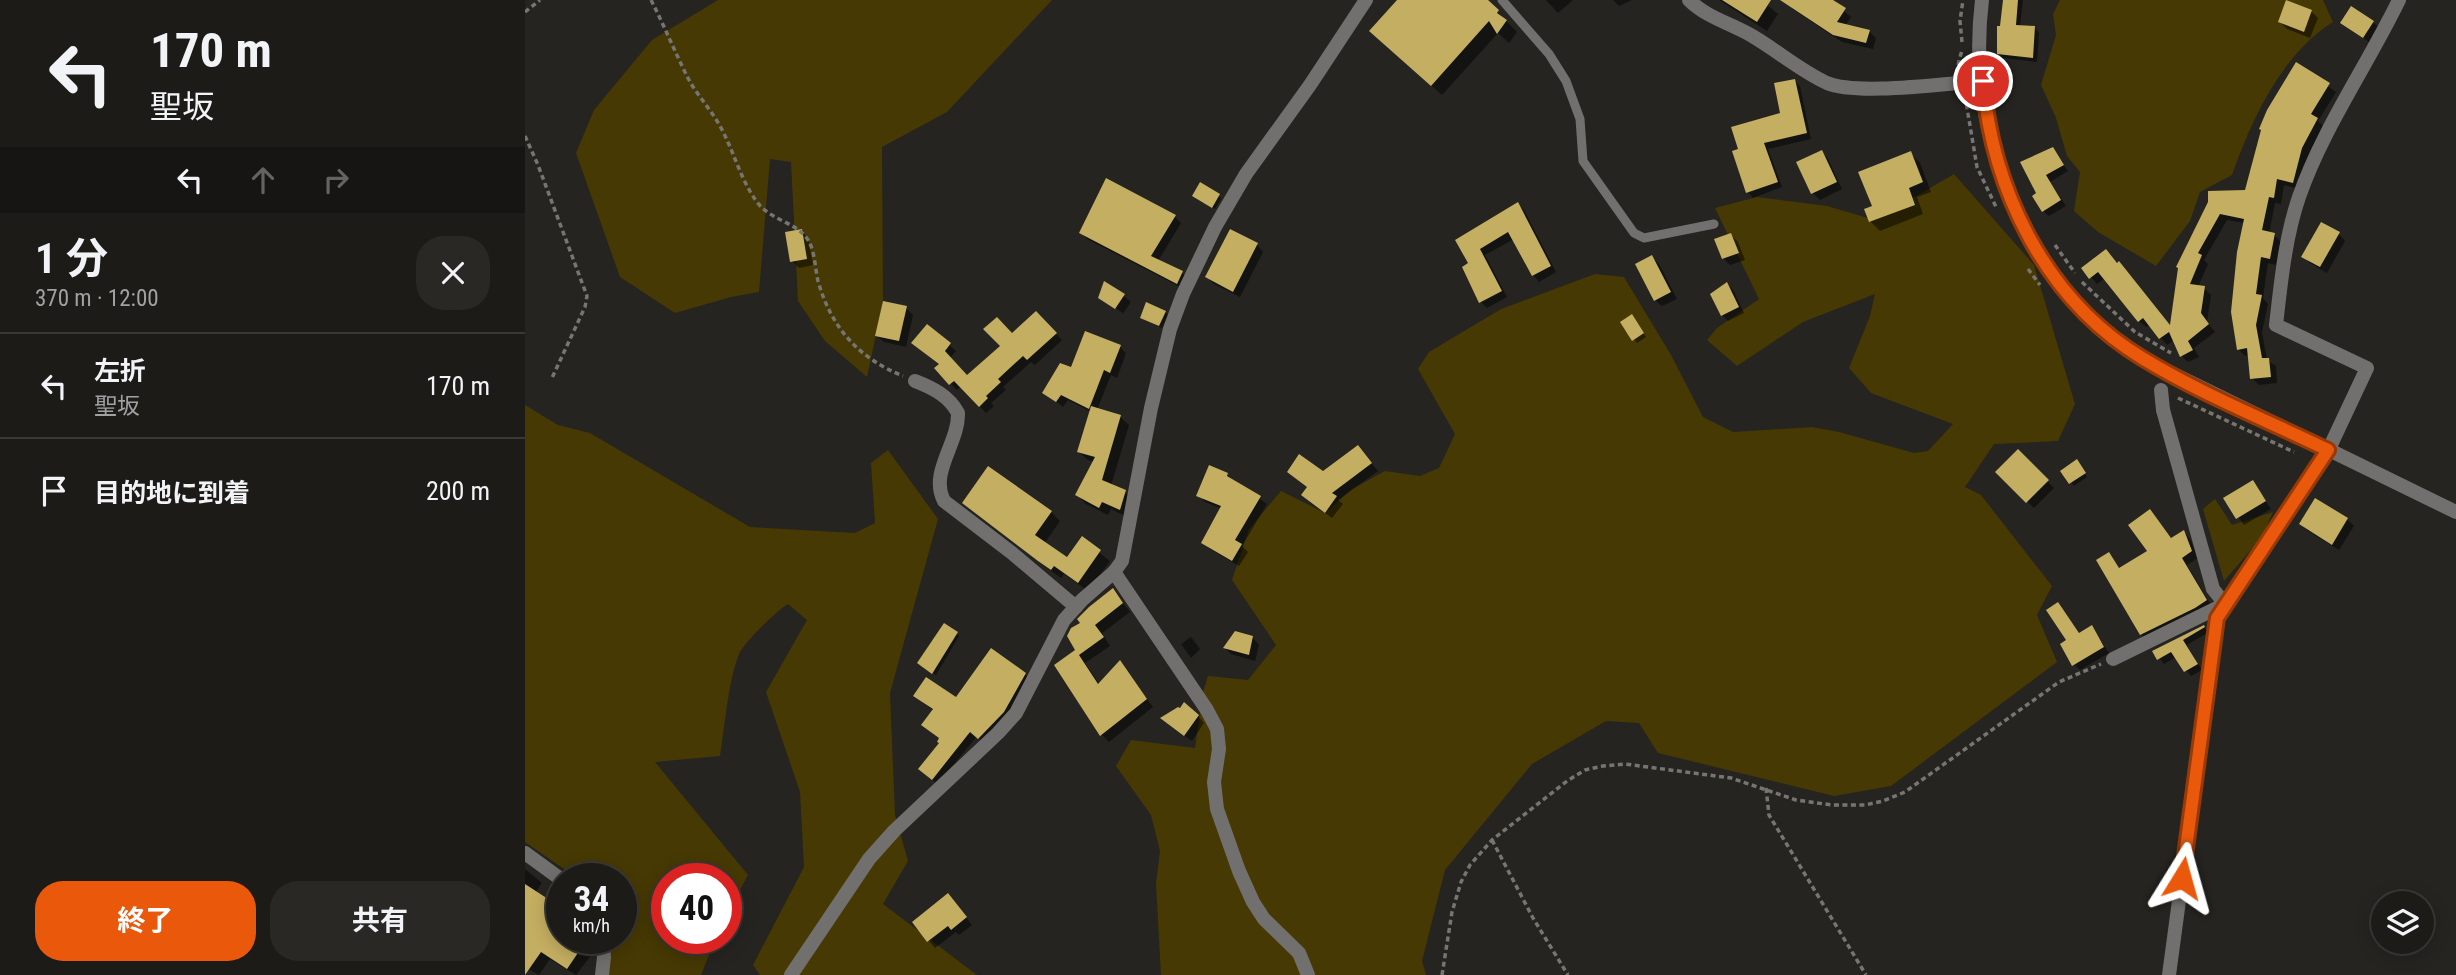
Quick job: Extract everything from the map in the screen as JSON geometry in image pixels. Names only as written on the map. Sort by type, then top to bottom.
[{"type":"street","points":[[792,975],[869,859],[894,831],[1016,713],[1054,635],[1076,607],[1114,572],[1122,561],[1151,408],[1170,329],[1183,294],[1215,227],[1246,174],[1310,85],[1366,0]]},
{"type":"street","points":[[1689,0],[1720,21],[1747,33],[1830,84],[1860,89],[1983,81]]},
{"type":"street","points":[[1982,0],[1980,23],[1985,109],[2006,190],[2042,260],[2070,297],[2108,334],[2141,358],[2456,512]]},
{"type":"street","points":[[2169,975],[2215,623],[2328,450],[2367,368],[2276,325],[2281,278],[2299,198],[2313,164],[2399,0]]},
{"type":"street","points":[[915,381],[933,388],[948,399],[958,414],[957,433],[940,477],[940,494],[944,501],[1076,607]]},
{"type":"street","points":[[2161,390],[2163,410],[2213,589],[2225,604]]},
{"type":"street","points":[[1114,572],[1207,710],[1216,729],[1219,749],[1214,782],[1217,809],[1239,871],[1264,919],[1299,953],[1308,975]]},
{"type":"street","points":[[2113,659],[2225,604]]},
{"type":"street","points":[[525,853],[546,868]]},
{"type":"street","points":[[602,975],[604,954]]},
{"type":"lane","points":[[1502,0],[1549,54],[1566,80],[1580,119],[1583,161],[1634,233],[1644,238],[1714,224]]},
{"type":"path","points":[[525,12],[540,0]]},
{"type":"path","points":[[651,0],[689,80],[722,129],[744,183],[773,218],[798,229],[811,243],[824,302],[834,321],[845,336],[870,359],[915,381]]},
{"type":"path","points":[[1958,65],[1963,48],[1960,21],[1963,0]]},
{"type":"path","points":[[525,136],[587,296],[586,307],[551,380]]},
{"type":"path","points":[[2053,241],[2081,281],[2135,332],[2180,358]]},
{"type":"path","points":[[1442,975],[1452,912],[1461,882],[1479,853],[1567,781],[1585,770],[1625,764],[1731,778],[1811,803],[1854,805],[1883,801],[1905,792],[2059,682],[2113,659]]},
{"type":"path","points":[[1766,788],[1769,815],[1866,975]]},
{"type":"path","points":[[1492,840],[1533,918],[1568,975]]},
{"type":"shaded area","points":[[718,0],[1052,0],[947,112],[882,147],[883,301],[867,377],[825,341],[798,301],[791,162],[770,159],[759,292],[675,313],[620,277],[576,153],[594,110],[652,40]]},
{"type":"shaded area","points":[[2060,0],[2323,0],[2333,22],[2298,52],[2283,70],[2259,111],[2232,175],[2200,192],[2190,221],[2156,266],[2098,232],[2074,211],[2080,172],[2067,156],[2056,118],[2041,85],[2056,35],[2053,14]]},
{"type":"shaded area","points":[[1954,174],[2034,265],[2075,404],[2058,441],[1994,444],[1965,487],[1981,495],[2052,586],[2037,615],[2057,662],[1891,786],[1834,796],[1658,753],[1639,723],[1606,721],[1532,764],[1445,870],[1422,961],[1426,975],[1161,975],[1156,884],[1160,851],[1151,815],[1116,766],[1131,740],[1195,748],[1208,676],[1248,680],[1276,645],[1232,580],[1249,529],[1281,491],[1325,513],[1352,489],[1385,471],[1420,476],[1439,468],[1455,434],[1418,369],[1429,352],[1501,309],[1595,274],[1624,277],[1671,355],[1703,417],[1733,432],[1812,427],[1914,453],[1928,451],[1953,424],[1871,393],[1849,368],[1870,316],[1875,294],[1803,322],[1737,366],[1707,340],[1717,328],[1759,299],[1715,208],[1757,197],[1827,206],[1875,220]]},
{"type":"shaded area","points":[[525,405],[558,425],[590,433],[750,527],[855,533],[875,523],[871,463],[888,450],[938,519],[890,693],[895,815],[908,861],[883,904],[977,975],[760,975],[753,965],[804,867],[800,792],[766,692],[807,620],[788,604],[761,627],[739,654],[729,691],[720,756],[655,762],[738,863],[651,863],[651,954],[710,954],[701,975],[605,975],[603,954],[637,954],[637,863],[555,863],[525,842]]},
{"type":"shaded area","points":[[2215,499],[2232,525],[2273,512],[2262,537],[2224,581],[2203,509]]},
{"type":"shaded area","points":[[742,868],[748,875],[742,886]]},
{"type":"building","points":[[1397,0],[1488,0],[1499,10],[1497,13],[1507,20],[1497,34],[1489,21],[1431,86],[1369,31]]},
{"type":"building","points":[[1722,0],[1771,0],[1757,22]]},
{"type":"building","points":[[1780,0],[1833,0],[1846,8],[1837,22],[1870,30],[1866,43],[1833,35]]},
{"type":"building","points":[[2003,0],[2018,0],[2016,25],[2035,26],[2033,58],[1997,54],[1997,26],[2000,26]]},
{"type":"building","points":[[2286,0],[2312,10],[2304,32],[2278,22]]},
{"type":"building","points":[[2351,6],[2374,21],[2363,38],[2340,23]]},
{"type":"building","points":[[2296,62],[2330,83],[2311,114],[2318,118],[2302,148],[2293,183],[2277,179],[2274,198],[2269,197],[2262,230],[2275,233],[2270,259],[2261,257],[2256,294],[2262,295],[2256,325],[2262,358],[2269,358],[2271,377],[2250,379],[2247,348],[2237,350],[2231,312],[2237,252],[2244,219],[2220,214],[2198,253],[2202,255],[2190,284],[2205,286],[2201,313],[2209,324],[2188,341],[2193,350],[2180,357],[2169,332],[2159,339],[2143,318],[2138,322],[2098,272],[2089,279],[2081,268],[2106,249],[2117,263],[2119,261],[2170,325],[2176,267],[2208,202],[2208,191],[2245,190],[2261,130],[2259,129],[2267,110]]},
{"type":"building","points":[[1795,79],[1807,133],[1764,143],[1778,182],[1746,193],[1732,151],[1738,149],[1731,127],[1780,113],[1774,83]]},
{"type":"building","points":[[2053,147],[2064,165],[2046,175],[2061,200],[2042,212],[2032,196],[2036,193],[2020,162]]},
{"type":"building","points":[[1822,150],[1837,182],[1811,194],[1796,162]]},
{"type":"building","points":[[1911,151],[1923,182],[1909,188],[1915,205],[1869,222],[1864,209],[1872,206],[1858,172]]},
{"type":"building","points":[[1106,178],[1176,215],[1151,256],[1183,271],[1177,284],[1079,233]]},
{"type":"building","points":[[1200,182],[1220,194],[1212,208],[1192,196]]},
{"type":"building","points":[[1518,202],[1551,266],[1532,276],[1508,232],[1480,249],[1502,291],[1479,303],[1462,267],[1468,263],[1455,240]]},
{"type":"building","points":[[2321,222],[2340,232],[2320,267],[2301,257]]},
{"type":"building","points":[[802,229],[807,259],[790,262],[785,232]]},
{"type":"building","points":[[1230,229],[1258,243],[1233,292],[1205,277]]},
{"type":"building","points":[[1731,233],[1739,253],[1722,259],[1714,239]]},
{"type":"building","points":[[1652,255],[1671,292],[1654,301],[1635,264]]},
{"type":"building","points":[[1104,281],[1125,294],[1115,309],[1098,298]]},
{"type":"building","points":[[1727,282],[1739,307],[1721,316],[1710,294]]},
{"type":"building","points":[[883,301],[907,306],[899,341],[875,336]]},
{"type":"building","points":[[1146,302],[1166,311],[1159,326],[1140,318]]},
{"type":"building","points":[[1036,311],[1057,333],[1027,360],[1023,356],[998,379],[1001,382],[979,407],[954,381],[949,385],[934,368],[939,364],[911,343],[927,324],[951,343],[945,351],[967,375],[1000,346],[983,329],[997,317],[1012,333]]},
{"type":"building","points":[[1632,314],[1644,333],[1632,341],[1620,322]]},
{"type":"building","points":[[1085,331],[1121,345],[1110,373],[1104,370],[1089,409],[1061,395],[1056,402],[1042,393],[1060,363],[1071,367]]},
{"type":"building","points":[[1091,406],[1121,415],[1102,480],[1126,490],[1120,510],[1102,502],[1099,508],[1075,495],[1095,457],[1077,452]]},
{"type":"building","points":[[1358,445],[1372,463],[1332,493],[1337,496],[1325,513],[1301,495],[1307,487],[1287,472],[1299,454],[1323,471]]},
{"type":"building","points":[[2018,449],[2049,480],[2026,503],[1995,472]]},
{"type":"building","points":[[2077,459],[2086,473],[2069,484],[2060,471]]},
{"type":"building","points":[[1209,465],[1228,473],[1227,476],[1261,496],[1235,540],[1242,544],[1232,561],[1201,543],[1221,506],[1196,496]]},
{"type":"building","points":[[988,466],[1052,511],[1035,535],[1067,557],[1082,536],[1101,550],[1078,583],[1054,566],[1051,570],[962,503]]},
{"type":"building","points":[[2253,480],[2266,501],[2236,519],[2223,498]]},
{"type":"building","points":[[2315,498],[2348,518],[2332,545],[2299,524]]},
{"type":"building","points":[[2150,509],[2171,538],[2184,530],[2192,551],[2182,558],[2207,600],[2140,635],[2096,560],[2109,552],[2119,568],[2147,551],[2128,525]]},
{"type":"building","points":[[1113,588],[1123,603],[1095,625],[1104,637],[1079,655],[1098,684],[1120,660],[1147,699],[1100,736],[1054,665],[1075,650],[1067,636],[1071,628],[1080,623],[1077,619]]},
{"type":"building","points":[[2058,602],[2079,633],[2092,625],[2104,647],[2072,666],[2060,644],[2066,640],[2046,610]]},
{"type":"building","points":[[944,623],[958,632],[932,674],[917,663]]},
{"type":"building","points":[[2204,625],[2205,627],[2183,640],[2198,664],[2184,672],[2171,652],[2157,660],[2152,651]]},
{"type":"building","points":[[1235,631],[1253,636],[1249,655],[1223,648]]},
{"type":"building","points":[[991,648],[1026,673],[1004,712],[978,739],[970,732],[932,780],[918,769],[939,743],[939,738],[921,725],[933,709],[913,696],[926,677],[956,697]]},
{"type":"building","points":[[1184,702],[1199,715],[1184,736],[1160,718],[1180,708]]},
{"type":"building","points":[[525,884],[546,898],[546,954],[577,954],[567,969],[541,952],[525,975]]},
{"type":"building","points":[[948,893],[967,917],[951,930],[948,926],[927,942],[912,922]]},
{"type":"route","points":[[1983,81],[1985,109],[2006,190],[2042,260],[2070,297],[2108,334],[2141,358],[2328,450],[2217,618],[2182,878]]}]
